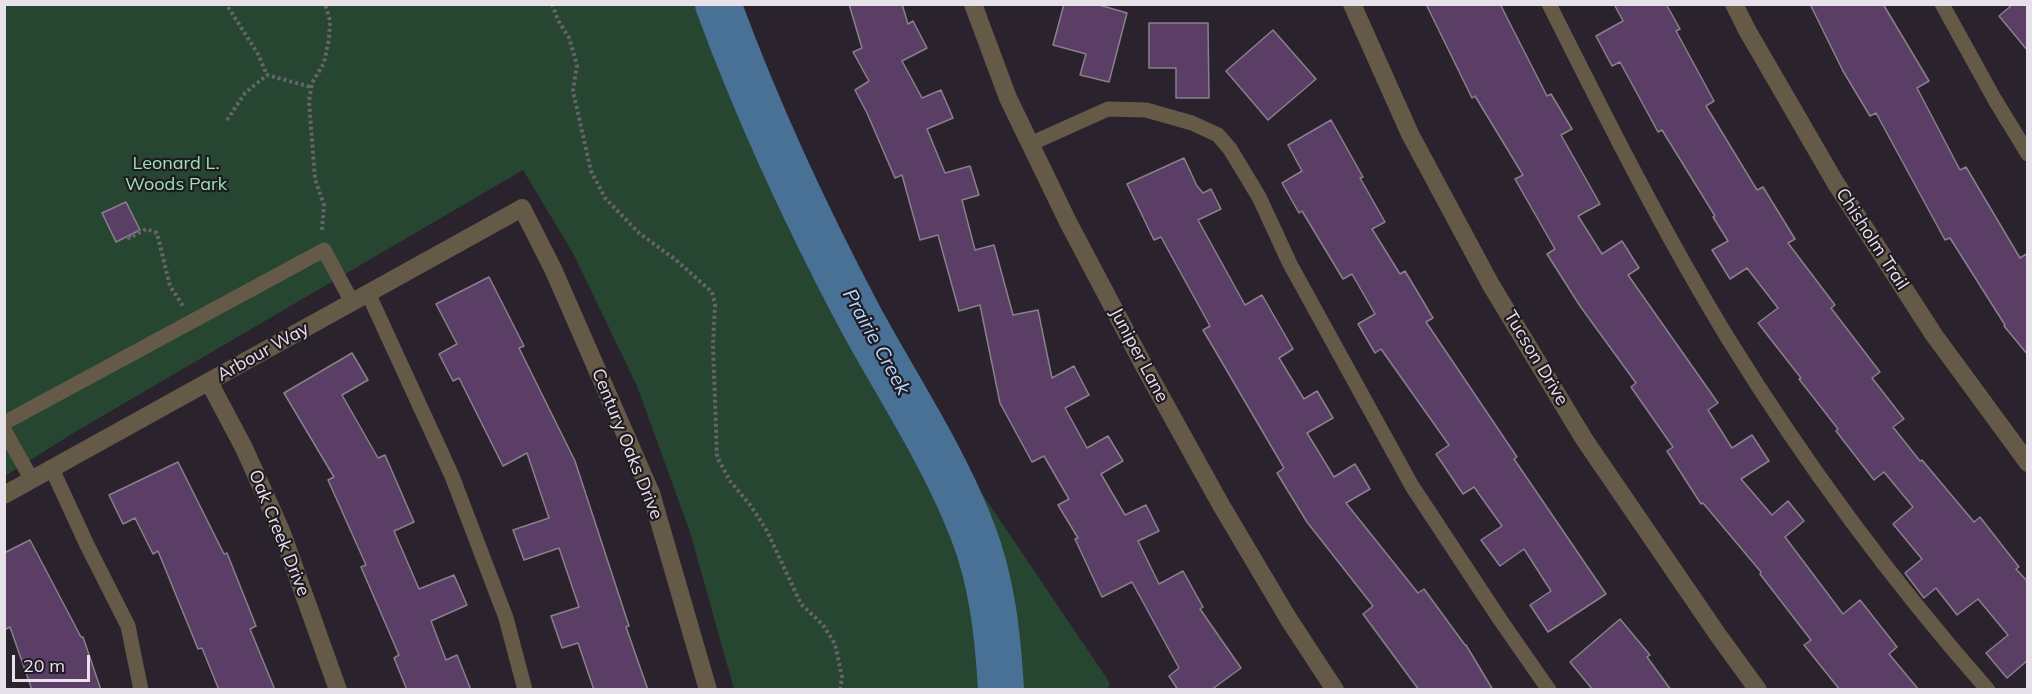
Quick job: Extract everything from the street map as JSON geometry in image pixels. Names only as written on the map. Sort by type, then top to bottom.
[{"type":"street","name":"Juniper Lane","points":[[973,4],[1008,98],[1068,222],[1221,505],[1288,618],[1335,690]]},
{"type":"street","name":"Tucson Drive","points":[[1352,4],[1410,134],[1491,285],[1584,439],[1758,690]]},
{"type":"street","name":"Chisholm Trail","points":[[1734,4],[1835,182],[1934,335],[2028,463]]},
{"type":"street","name":"Arbour Way","points":[[4,495],[522,208]]},
{"type":"street","name":"Century Oaks Drive","points":[[522,208],[552,269],[651,493],[708,690]]},
{"type":"street","name":"Oak Creek Drive","points":[[209,382],[244,448],[282,533],[338,690]]},
{"type":"lane","points":[[1549,4],[1598,102],[1729,340],[1827,487],[1913,602],[1988,690]]},
{"type":"lane","points":[[1942,4],[2028,154]]},
{"type":"lane","points":[[1030,144],[1108,109],[1146,110],[1192,123],[1218,135],[1230,149],[1259,197],[1290,264],[1412,486],[1549,690]]},
{"type":"lane","points":[[4,423],[324,250],[360,298],[452,476],[506,618],[525,690]]},
{"type":"lane","points":[[4,430],[32,480]]},
{"type":"lane","points":[[52,469],[128,626],[141,690]]},
{"type":"path","points":[[321,252],[324,205],[315,179],[309,101],[311,87],[324,63],[329,39],[330,21],[325,4]]},
{"type":"path","points":[[552,4],[569,38],[577,65],[573,91],[591,171],[605,198],[639,234],[676,260],[712,292],[715,304],[713,346],[717,457],[730,481],[751,506],[767,531],[801,604],[823,625],[835,644],[842,677],[840,690]]},
{"type":"path","points":[[228,7],[258,54],[267,75]]},
{"type":"path","points":[[267,75],[311,87]]},
{"type":"path","points":[[227,120],[245,93],[267,75]]},
{"type":"path","points":[[129,236],[129,238],[146,229],[157,233],[170,286],[193,321]]},
{"type":"green space","name":"Leonard L. Woods Park","points":[[5,5],[733,5],[825,220],[966,470],[1110,683],[1107,690],[734,689],[690,532],[637,386],[573,253],[523,170],[75,432],[5,476]]},
{"type":"building","points":[[849,4],[902,4],[908,24],[913,21],[927,48],[902,61],[922,98],[941,90],[953,118],[927,129],[945,173],[970,166],[979,195],[962,200],[975,250],[994,245],[1013,315],[1038,310],[1052,378],[1074,366],[1089,395],[1065,408],[1087,448],[1108,436],[1123,461],[1101,474],[1125,515],[1146,505],[1159,531],[1138,541],[1159,584],[1183,571],[1203,607],[1200,609],[1241,668],[1211,690],[1178,690],[1169,676],[1179,668],[1132,582],[1102,597],[1075,539],[1078,538],[1058,505],[1069,499],[1044,456],[1032,462],[1000,403],[980,305],[959,311],[938,235],[920,240],[902,175],[895,178],[855,90],[869,81],[853,52],[862,48]]},
{"type":"building","points":[[1064,4],[1096,4],[1127,13],[1109,82],[1080,75],[1086,54],[1053,45]]},
{"type":"building","points":[[1426,4],[1500,4],[1547,96],[1551,94],[1572,129],[1561,135],[1600,204],[1578,216],[1602,254],[1622,241],[1639,268],[1628,275],[1718,403],[1708,410],[1732,448],[1752,435],[1769,461],[1741,479],[1772,515],[1788,501],[1804,521],[1785,537],[1843,614],[1860,600],[1897,647],[1889,654],[1919,690],[1840,690],[1804,645],[1811,640],[1760,574],[1761,572],[1703,503],[1701,504],[1667,451],[1673,447],[1631,387],[1636,383],[1580,306],[1547,254],[1555,249],[1515,179],[1523,175],[1475,96],[1472,98]]},
{"type":"building","points":[[1614,4],[1666,4],[1680,29],[1676,31],[1714,101],[1706,106],[1757,190],[1763,187],[1795,239],[1788,243],[1835,305],[1831,308],[1880,372],[1872,378],[1904,419],[1893,427],[1974,522],[1980,517],[2019,567],[2016,569],[2028,582],[2028,660],[2007,678],[1986,653],[2008,635],[1978,599],[1957,615],[1936,588],[1924,598],[1905,573],[1922,559],[1893,524],[1913,507],[1884,472],[1874,480],[1836,431],[1838,429],[1799,379],[1801,378],[1758,323],[1778,308],[1747,268],[1730,279],[1712,250],[1728,241],[1713,217],[1715,216],[1662,130],[1658,132],[1620,62],[1612,66],[1596,36],[1623,21]]},
{"type":"building","points":[[1810,4],[1883,4],[1929,81],[1917,88],[1960,170],[1966,167],[2020,258],[2028,253],[2028,355],[2004,326],[1950,238],[1945,240],[1876,113],[1870,116],[1843,71]]},
{"type":"building","points":[[2013,4],[2028,4],[2028,51],[1999,16]]},
{"type":"building","points":[[1149,23],[1208,23],[1209,98],[1176,98],[1176,68],[1149,68]]},
{"type":"building","points":[[1273,30],[1316,79],[1268,120],[1226,71]]},
{"type":"building","points":[[1331,120],[1385,222],[1372,229],[1400,274],[1405,271],[1433,318],[1426,322],[1517,457],[1514,459],[1606,594],[1548,632],[1530,605],[1551,591],[1524,549],[1500,566],[1481,540],[1502,526],[1474,487],[1463,494],[1436,454],[1449,445],[1381,349],[1375,353],[1358,324],[1375,314],[1352,274],[1343,279],[1302,211],[1299,213],[1282,183],[1302,171],[1288,145]]},
{"type":"building","points":[[1184,158],[1197,186],[1203,193],[1211,189],[1221,209],[1198,220],[1245,305],[1262,295],[1293,349],[1279,358],[1304,399],[1317,391],[1333,418],[1307,433],[1334,477],[1355,464],[1370,489],[1346,503],[1418,593],[1424,589],[1466,645],[1493,690],[1419,690],[1363,614],[1373,606],[1307,522],[1277,473],[1284,468],[1203,330],[1210,326],[1161,237],[1154,240],[1127,184]]},
{"type":"building","points":[[126,202],[140,230],[116,242],[102,213]]},
{"type":"building","points":[[489,277],[524,346],[519,348],[575,461],[629,626],[626,627],[648,690],[594,690],[578,643],[562,648],[551,616],[579,607],[559,548],[524,560],[513,530],[549,518],[527,453],[503,466],[459,378],[453,381],[439,354],[457,344],[436,304]]},
{"type":"building","points":[[352,353],[368,380],[342,395],[378,458],[385,455],[414,522],[394,531],[419,589],[454,575],[467,605],[431,621],[446,660],[457,655],[471,690],[407,690],[394,658],[399,655],[361,567],[366,565],[328,480],[334,477],[284,393]]},
{"type":"building","points":[[178,462],[224,554],[227,553],[256,626],[250,629],[275,690],[219,690],[202,648],[198,649],[158,551],[153,554],[135,518],[123,524],[109,495]]},
{"type":"building","points":[[30,540],[83,637],[101,690],[32,690],[10,627],[4,630],[4,553]]},
{"type":"building","points":[[1620,619],[1650,655],[1647,657],[1671,690],[1593,690],[1570,662]]},
{"type":"waterway","name":"Prairie Creek","points":[[718,4],[749,85],[802,203],[860,318],[934,448],[972,530],[985,568],[993,608],[1001,690]]}]
